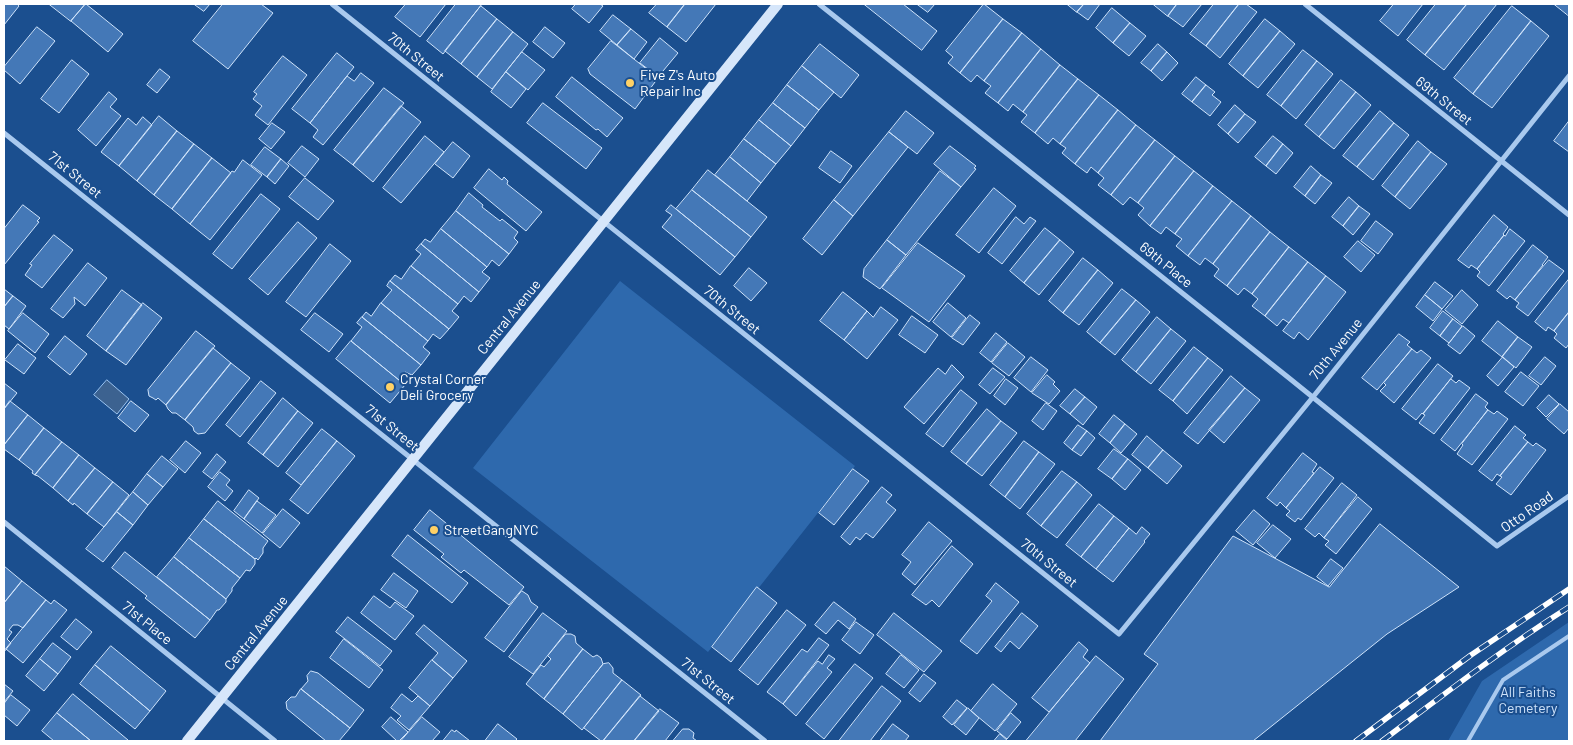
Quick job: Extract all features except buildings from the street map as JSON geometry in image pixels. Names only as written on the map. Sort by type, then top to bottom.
[{"type":"main road","name":"Central Avenue","points":[[187,741],[778,4]]},
{"type":"street","name":"70th Street","points":[[332,4],[1119,634]]},
{"type":"street","name":"69th Place","points":[[819,4],[1497,546]]},
{"type":"street","name":"69th Street","points":[[1305,4],[1569,215]]},
{"type":"street","name":"70th Avenue","points":[[1119,634],[1313,397],[1569,76]]},
{"type":"street","name":"71st Street","points":[[4,133],[765,741]]},
{"type":"street","name":"Otto Road","points":[[1497,546],[1569,496]]},
{"type":"street","name":"71st Place","points":[[4,522],[276,741]]},
{"type":"lane","points":[[1468,741],[1504,680],[1569,636]]},
{"type":"green space","points":[[620,281],[855,466],[708,652],[473,468]]},
{"type":"green space","name":"All Faiths Cemetery","points":[[1569,622],[1569,741],[1448,741],[1482,681]]},
{"type":"shaded area","points":[[107,380],[129,399],[117,414],[94,395]]},
{"type":"railway","points":[[1356,741],[1471,655],[1569,589]]},
{"type":"railway","points":[[1382,741],[1497,655],[1569,607]]},
{"type":"place","name":"Five Z's Auto Repair Inc","points":[[630,83]]},
{"type":"place","name":"Crystal Corner Deli Grocery","points":[[390,387]]},
{"type":"place","name":"StreetGangNYC","points":[[434,530]]}]
